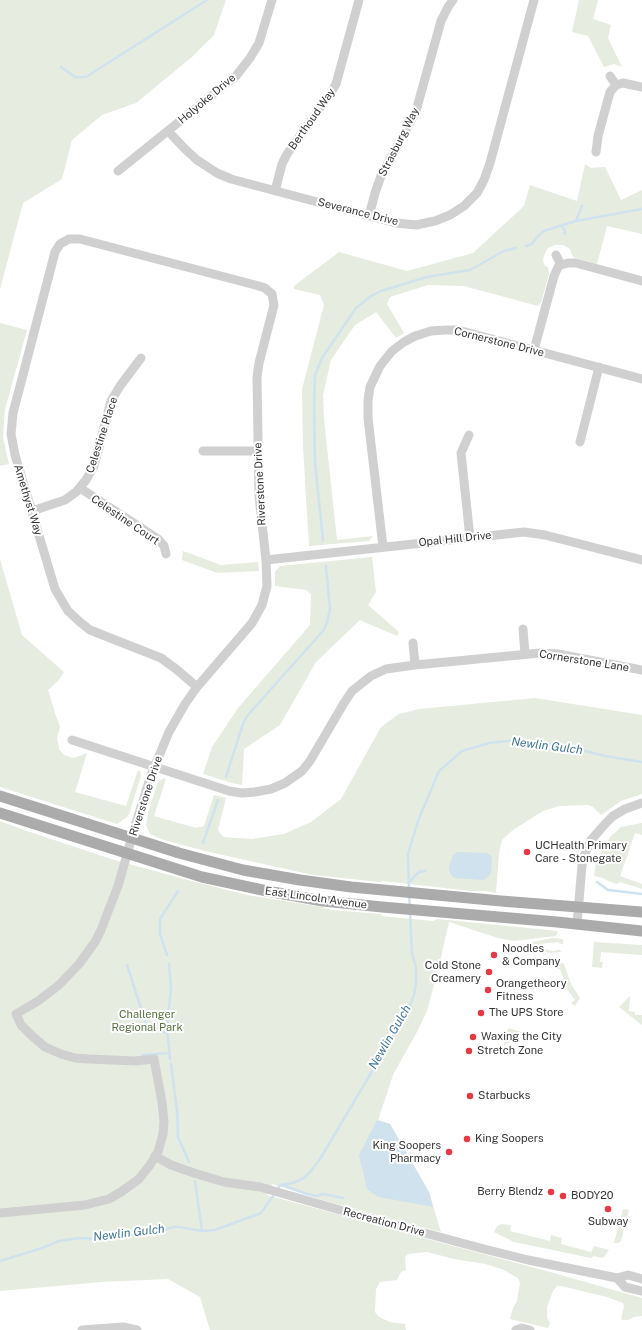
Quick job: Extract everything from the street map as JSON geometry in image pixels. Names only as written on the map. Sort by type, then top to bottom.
[{"type":"main road","name":"East Lincoln Avenue","points":[[0,796],[132,839],[243,870],[300,880],[383,890],[642,912]]},
{"type":"main road","name":"East Lincoln Avenue","points":[[0,813],[127,854],[229,884],[323,901],[642,931]]},
{"type":"street","name":"Holyoke Drive","points":[[118,171],[231,80],[246,64],[261,38],[272,0]]},
{"type":"street","name":"Berthoud Way","points":[[275,191],[282,164],[287,154],[336,84],[359,0]]},
{"type":"street","name":"Strasburg Way","points":[[369,216],[374,193],[416,111],[441,21],[453,0]]},
{"type":"street","name":"Severance Drive","points":[[168,131],[192,156],[209,169],[231,179],[402,224],[416,225],[429,223],[444,218],[469,201],[477,193],[484,180],[490,163],[534,0]]},
{"type":"street","points":[[610,76],[616,85]]},
{"type":"street","points":[[596,152],[598,136],[610,92],[616,85],[626,83],[642,87]]},
{"type":"street","name":"Riverstone Drive","points":[[64,240],[74,238],[80,239],[259,286],[265,288],[272,294],[274,305],[258,370],[259,496],[266,560],[267,586],[259,612],[246,630],[197,687],[185,704],[169,732],[154,766],[127,854]]},
{"type":"street","name":"Amethyst Way","points":[[64,240],[55,252],[12,420],[11,434],[13,448],[55,589],[68,611],[90,630],[161,658],[197,687]]},
{"type":"street","points":[[556,255],[561,265]]},
{"type":"street","points":[[534,350],[554,276],[558,267],[564,263],[576,263],[642,281]]},
{"type":"street","name":"Cornerstone Drive","points":[[383,547],[368,408],[370,387],[384,360],[392,351],[408,339],[431,331],[445,330],[465,332],[642,379]]},
{"type":"street","name":"Celestine Place","points":[[32,510],[65,500],[80,488],[89,476],[94,466],[111,401],[141,358]]},
{"type":"street","points":[[580,442],[599,367]]},
{"type":"street","points":[[469,435],[461,453],[470,538]]},
{"type":"street","points":[[203,452],[258,451]]},
{"type":"street","name":"Celestine Court","points":[[80,488],[158,539],[164,546],[166,554]]},
{"type":"street","name":"Opal Hill Drive","points":[[266,560],[531,532],[642,560]]},
{"type":"street","name":"Cornerstone Lane","points":[[523,629],[525,654]]},
{"type":"street","points":[[413,642],[415,664]]},
{"type":"street","name":"Cornerstone Lane","points":[[72,740],[235,792],[255,792],[278,786],[297,776],[306,767],[344,703],[356,687],[381,671],[415,664],[545,653],[558,654],[642,670]]},
{"type":"street","points":[[577,925],[582,864],[584,856],[592,840],[613,816],[642,803]]},
{"type":"street","points":[[0,1213],[85,1205],[108,1199],[139,1179],[156,1156],[162,1140],[164,1122],[154,1059],[129,1061],[82,1059],[65,1056],[45,1047],[21,1025],[16,1014],[54,990],[70,975],[87,954],[101,930],[118,886],[127,854]]},
{"type":"street","name":"Recreation Drive","points":[[156,1156],[177,1167],[224,1182],[260,1187],[347,1212],[513,1256],[617,1278],[628,1275],[642,1279]]},
{"type":"street","name":"Recreation Drive","points":[[617,1278],[625,1286],[642,1291]]},
{"type":"street","points":[[82,1330],[123,1327],[137,1330]]},
{"type":"street","points":[[516,1330],[522,1328],[530,1330]]},
{"type":"green space","points":[[0,0],[226,0],[214,35],[192,57],[136,103],[102,115],[72,140],[62,179],[23,203],[0,289]]},
{"type":"green space","points":[[579,0],[598,0],[593,19],[611,25],[608,38],[622,67],[614,64],[604,67],[588,36],[572,32]]},
{"type":"green space","points":[[585,164],[591,168],[605,167],[621,200],[642,190],[642,234],[607,226],[597,264],[573,257],[570,249],[563,245],[555,245],[548,248],[544,255],[543,261],[545,266],[548,267],[549,274],[541,303],[538,306],[464,286],[428,285],[390,297],[387,304],[404,333],[396,338],[376,312],[355,325],[331,360],[323,395],[324,419],[337,540],[373,536],[369,541],[309,546],[303,447],[302,389],[324,305],[320,295],[294,289],[294,286],[339,252],[407,271],[473,253],[524,206],[530,185],[577,201]]},
{"type":"green space","points":[[0,323],[27,330],[5,409],[3,438],[9,464],[0,466]]},
{"type":"green space","points":[[183,551],[221,565],[258,562],[259,571],[217,573],[182,560]]},
{"type":"green space","points":[[372,557],[376,592],[368,605],[399,632],[397,636],[360,620],[316,662],[280,725],[244,749],[242,785],[203,774],[212,747],[238,708],[310,625],[311,594],[306,590],[275,586],[275,572],[280,566]]},
{"type":"green space","points":[[0,559],[22,635],[64,672],[59,680],[48,690],[60,727],[57,738],[59,749],[64,755],[73,758],[87,753],[75,792],[126,806],[138,770],[140,771],[141,776],[129,814],[117,824],[0,787]]},
{"type":"green space","points":[[535,698],[642,715],[642,794],[621,801],[601,815],[593,807],[588,805],[559,806],[543,811],[513,830],[502,840],[499,853],[496,893],[313,875],[205,851],[164,840],[150,834],[146,825],[148,813],[158,782],[164,778],[166,779],[154,816],[196,828],[204,826],[214,795],[226,798],[218,830],[223,837],[252,839],[284,834],[311,822],[341,799],[381,727],[399,714],[419,709]]},
{"type":"green space","name":"Challenger Regional Park","points":[[0,821],[111,859],[247,895],[322,907],[331,910],[381,914],[382,916],[433,921],[437,919],[558,931],[556,936],[514,941],[498,938],[449,922],[427,1011],[393,1075],[378,1120],[390,1124],[429,1192],[441,1232],[322,1200],[272,1184],[267,1195],[642,1298],[642,1316],[623,1320],[621,1319],[624,1306],[623,1303],[607,1297],[557,1286],[553,1291],[547,1307],[547,1318],[550,1323],[548,1328],[510,1319],[517,1301],[520,1283],[518,1278],[502,1269],[485,1264],[454,1259],[427,1252],[408,1254],[405,1257],[406,1270],[401,1272],[397,1280],[380,1282],[376,1289],[375,1312],[379,1317],[390,1322],[405,1324],[406,1330],[210,1330],[200,1297],[168,1279],[102,1282],[0,1291]]},
{"type":"green space","points":[[642,823],[642,835],[635,833],[620,876],[642,884],[642,889],[620,882],[617,884],[594,876],[596,862],[611,836],[621,827]]},
{"type":"green space","points":[[552,938],[563,939],[563,944],[558,942],[539,944],[539,948],[553,951],[559,950],[562,952],[550,953],[522,946],[523,944]]},
{"type":"green space","points":[[594,942],[642,945],[642,955],[601,952],[600,962],[603,962],[602,968],[592,967]]},
{"type":"green space","points":[[560,962],[564,964],[571,984],[580,998],[575,1006],[571,1003],[575,1000],[567,989],[560,969],[555,969],[555,965]]},
{"type":"green space","points":[[630,996],[629,1011],[635,1012],[635,1015],[642,1015],[642,1025],[619,1007]]},
{"type":"green space","points":[[508,1028],[525,1033],[503,1046],[506,1037]]},
{"type":"green space","points":[[623,1209],[629,1210],[621,1241],[614,1243]]},
{"type":"green space","points":[[502,1224],[511,1225],[510,1231],[550,1241],[551,1235],[562,1238],[561,1244],[591,1252],[594,1246],[609,1250],[604,1257],[601,1258],[594,1256],[591,1258],[514,1242],[494,1232],[497,1226]]},
{"type":"water","points":[[458,852],[487,853],[490,855],[492,858],[491,872],[488,877],[484,880],[454,878],[450,873],[449,867],[453,855]]},
{"type":"water","points":[[377,1120],[390,1124],[429,1192],[433,1207],[379,1197],[367,1189],[359,1155]]},
{"type":"waterway","points":[[61,67],[75,77],[86,77],[207,0]]},
{"type":"waterway","points":[[576,221],[582,206]]},
{"type":"waterway","points":[[526,246],[532,244],[544,231],[576,221],[642,209]]},
{"type":"waterway","points":[[562,226],[565,234]]},
{"type":"waterway","points":[[323,541],[315,462],[314,407],[315,375],[322,358],[356,308],[371,296],[381,291],[427,277],[470,270],[504,251],[516,248]]},
{"type":"waterway","points":[[226,777],[247,716],[323,631],[327,623],[330,609],[326,566]]},
{"type":"waterway","name":"Newlin Gulch","points":[[409,889],[408,854],[418,821],[439,771],[462,751],[489,743],[518,740],[565,746],[605,756],[642,762]]},
{"type":"waterway","points":[[203,843],[218,800]]},
{"type":"waterway","points":[[409,882],[419,872],[425,871]]},
{"type":"waterway","points":[[597,882],[608,890],[642,894]]},
{"type":"waterway","points":[[167,955],[160,934],[160,919],[178,891]]},
{"type":"waterway","name":"Newlin Gulch","points":[[409,896],[410,907]]},
{"type":"waterway","name":"Newlin Gulch","points":[[0,1261],[59,1241],[79,1238],[98,1239],[158,1231],[174,1227],[202,1231],[215,1230],[261,1213],[280,1185],[293,1183],[304,1178],[320,1159],[409,1008],[414,995],[416,982],[416,967],[412,954],[410,912]]},
{"type":"waterway","points":[[169,964],[171,988],[167,1027],[170,1059]]},
{"type":"waterway","points":[[127,965],[147,1027],[167,1033]]},
{"type":"waterway","points":[[143,1055],[169,1053]]},
{"type":"waterway","points":[[171,1064],[177,1110],[178,1137],[189,1162]]},
{"type":"waterway","points":[[195,1181],[202,1231]]},
{"type":"waterway","points":[[283,1185],[316,1196],[323,1194],[343,1198]]},
{"type":"place","name":"UCHealth Primary Care - Stonegate","points":[[527,852]]},
{"type":"place","name":"Noodles & Company","points":[[494,955]]},
{"type":"place","name":"Cold Stone Creamery","points":[[489,972]]},
{"type":"place","name":"Orangetheory Fitness","points":[[488,990]]},
{"type":"place","name":"The UPS Store","points":[[481,1013]]},
{"type":"place","name":"Waxing the City","points":[[473,1037]]},
{"type":"place","name":"Stretch Zone","points":[[469,1051]]},
{"type":"place","name":"Starbucks","points":[[470,1096]]},
{"type":"place","name":"King Soopers","points":[[467,1139]]},
{"type":"place","name":"King Soopers Pharmacy","points":[[449,1152]]},
{"type":"place","name":"Berry Blendz","points":[[551,1192]]},
{"type":"place","name":"BODY20","points":[[563,1196]]},
{"type":"place","name":"Subway","points":[[608,1209]]}]
